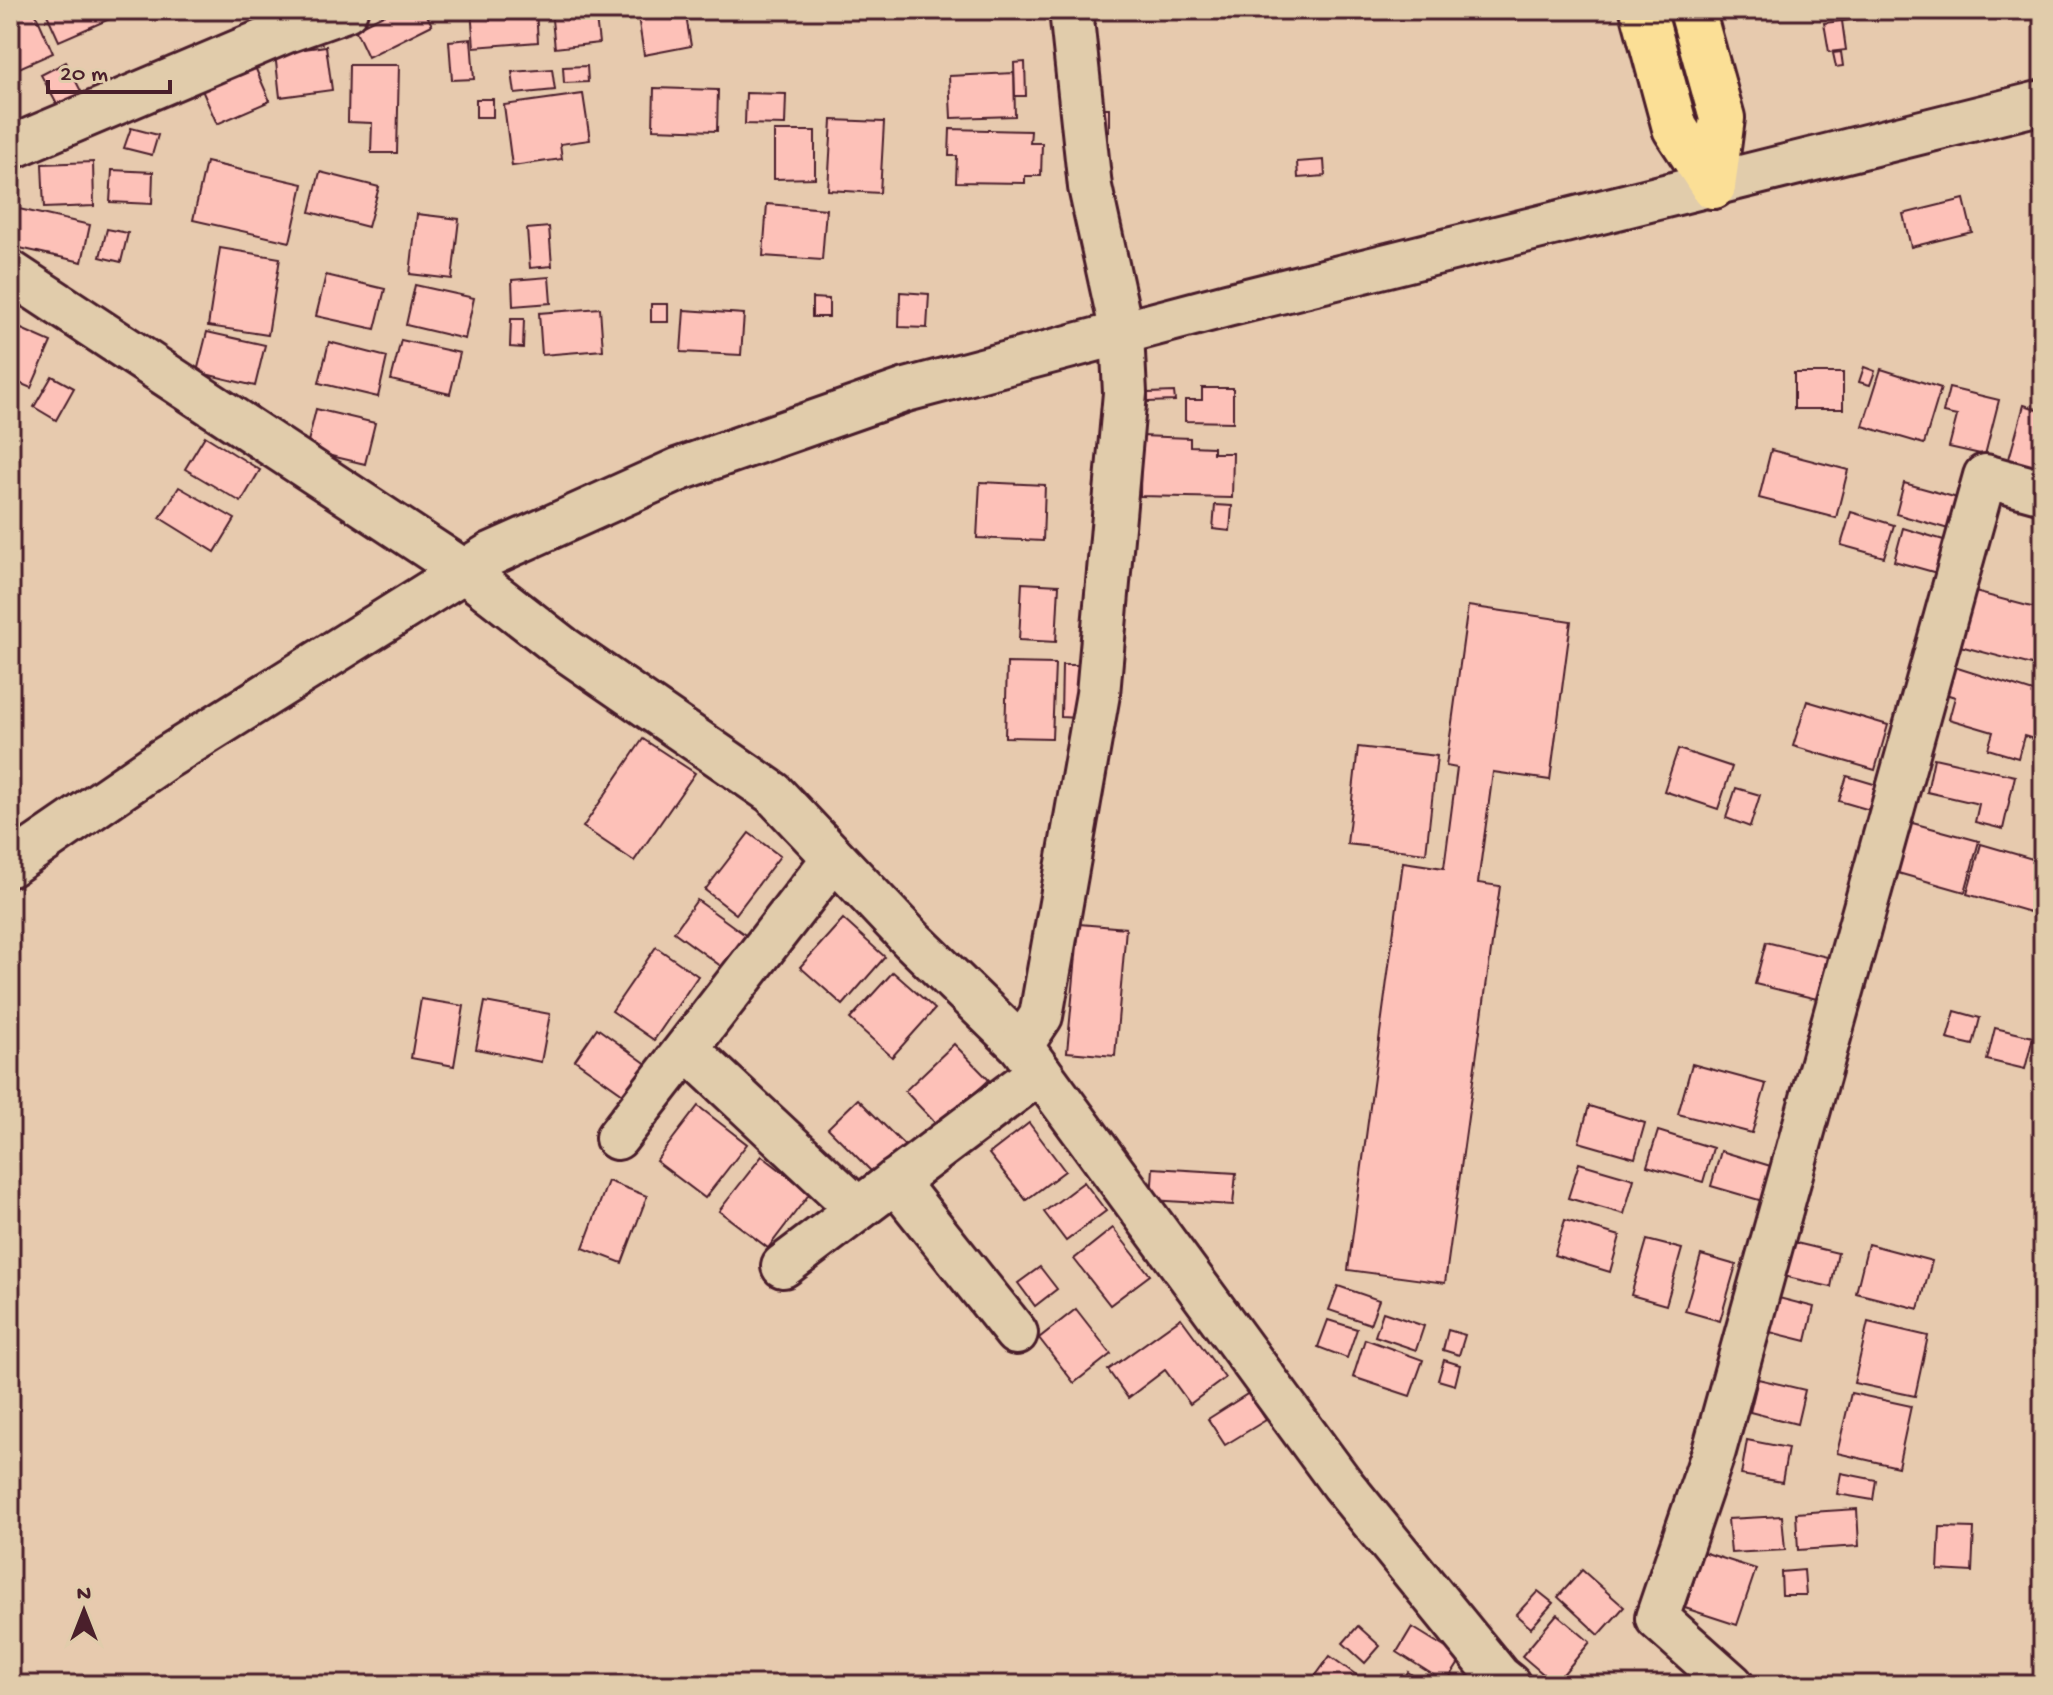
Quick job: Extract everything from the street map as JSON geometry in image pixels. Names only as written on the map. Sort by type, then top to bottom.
[{"type":"main road","points":[[1643,10],[1675,128],[1713,186]]},
{"type":"main road","points":[[1692,10],[1722,118],[1713,186]]},
{"type":"street","points":[[10,148],[287,31],[346,10]]},
{"type":"street","points":[[783,1266],[895,1181],[1030,1059],[1041,1016],[1098,694],[1125,393],[1122,333],[1090,187],[1071,10]]},
{"type":"street","points":[[10,865],[164,759],[491,554],[680,469],[906,390],[2043,102]]},
{"type":"street","points":[[10,272],[464,571],[563,648],[773,793],[1030,1059],[1342,1484],[1499,1677],[1509,1685]]},
{"type":"street","points":[[1732,1685],[1657,1618],[1714,1451],[1985,476],[2043,492]]},
{"type":"street","points":[[617,1138],[834,858]]},
{"type":"street","points":[[687,1049],[858,1209]]},
{"type":"street","points":[[895,1181],[1016,1333]]},
{"type":"building","points":[[34,10],[53,53],[10,72],[10,13]]},
{"type":"building","points":[[45,10],[130,10],[59,41]]},
{"type":"building","points":[[393,10],[424,10],[432,25],[368,57],[355,29]]},
{"type":"building","points":[[471,10],[536,10],[538,42],[474,47]]},
{"type":"building","points":[[551,10],[595,10],[599,43],[555,48]]},
{"type":"building","points":[[637,10],[685,10],[691,46],[644,55]]},
{"type":"building","points":[[1842,10],[1910,10],[1843,21]]},
{"type":"building","points":[[1842,21],[1846,50],[1829,52],[1824,23]]},
{"type":"building","points":[[471,39],[474,79],[452,80],[449,41]]},
{"type":"building","points":[[326,46],[332,90],[280,97],[275,53]]},
{"type":"building","points":[[1841,52],[1843,66],[1836,67],[1833,53]]},
{"type":"building","points":[[66,62],[84,97],[60,110],[41,75]]},
{"type":"building","points":[[1025,62],[1026,96],[1015,96],[1014,63]]},
{"type":"building","points":[[349,65],[399,65],[397,153],[371,153],[372,123],[348,122]]},
{"type":"building","points":[[587,66],[588,82],[564,83],[563,67]]},
{"type":"building","points":[[255,67],[270,101],[217,124],[202,90]]},
{"type":"building","points":[[552,69],[555,90],[515,94],[512,72]]},
{"type":"building","points":[[1014,73],[1015,116],[951,118],[949,76]]},
{"type":"building","points":[[654,88],[718,90],[717,131],[653,129]]},
{"type":"building","points":[[746,93],[786,94],[785,125],[745,124]]},
{"type":"building","points":[[583,94],[590,140],[560,144],[562,159],[512,166],[504,105]]},
{"type":"building","points":[[476,99],[493,99],[493,117],[476,117]]},
{"type":"building","points":[[1102,108],[1109,108],[1109,132],[1103,132]]},
{"type":"building","points":[[832,120],[884,122],[880,193],[828,190]]},
{"type":"building","points":[[131,128],[158,135],[152,155],[124,148]]},
{"type":"building","points":[[950,129],[1031,131],[1030,143],[1042,143],[1041,176],[1025,176],[1025,183],[956,182],[957,156],[949,156]]},
{"type":"building","points":[[774,131],[815,131],[815,178],[774,179]]},
{"type":"building","points":[[1324,160],[1325,176],[1298,178],[1297,162]]},
{"type":"building","points":[[93,162],[94,206],[44,208],[42,164]]},
{"type":"building","points":[[206,162],[303,184],[290,242],[193,220]]},
{"type":"building","points":[[112,170],[153,172],[152,204],[110,202]]},
{"type":"building","points":[[320,172],[379,187],[368,227],[310,212]]},
{"type":"building","points":[[1964,199],[1972,232],[1911,247],[1903,214]]},
{"type":"building","points":[[767,204],[826,209],[822,260],[763,256]]},
{"type":"building","points":[[19,209],[90,225],[82,262],[11,246]]},
{"type":"building","points":[[417,214],[459,219],[452,279],[410,274]]},
{"type":"building","points":[[549,227],[552,266],[530,268],[527,229]]},
{"type":"building","points":[[107,229],[128,233],[121,262],[100,257]]},
{"type":"building","points":[[220,248],[280,258],[268,335],[208,326]]},
{"type":"building","points":[[326,275],[385,289],[375,329],[316,316]]},
{"type":"building","points":[[549,277],[551,303],[513,306],[512,280]]},
{"type":"building","points":[[415,285],[474,298],[465,339],[406,325]]},
{"type":"building","points":[[900,292],[929,294],[927,328],[899,327]]},
{"type":"building","points":[[812,298],[829,299],[829,317],[812,317]]},
{"type":"building","points":[[651,304],[668,304],[668,322],[651,322]]},
{"type":"building","points":[[600,308],[603,350],[542,355],[539,313]]},
{"type":"building","points":[[684,310],[744,314],[741,355],[681,352]]},
{"type":"building","points":[[511,319],[524,319],[523,348],[510,347]]},
{"type":"building","points":[[10,324],[51,342],[31,388],[10,379]]},
{"type":"building","points":[[207,332],[265,345],[255,386],[197,372]]},
{"type":"building","points":[[401,340],[460,353],[450,394],[391,380]]},
{"type":"building","points":[[329,342],[387,357],[378,397],[319,383]]},
{"type":"building","points":[[1864,367],[1875,371],[1870,385],[1859,382]]},
{"type":"building","points":[[1881,369],[1941,388],[1924,444],[1863,426]]},
{"type":"building","points":[[1794,373],[1843,373],[1843,409],[1794,409]]},
{"type":"building","points":[[52,376],[74,388],[56,420],[34,407]]},
{"type":"building","points":[[1202,388],[1233,388],[1233,422],[1185,421],[1185,400],[1202,400]]},
{"type":"building","points":[[1949,388],[1999,400],[1985,455],[1949,447],[1957,416],[1943,413]]},
{"type":"building","points":[[1174,392],[1175,401],[1148,402],[1148,393]]},
{"type":"building","points":[[2024,405],[2043,411],[2043,453],[2037,475],[2007,466]]},
{"type":"building","points":[[316,409],[375,423],[365,464],[306,450]]},
{"type":"building","points":[[205,436],[260,470],[241,502],[185,469]]},
{"type":"building","points":[[1141,436],[1190,438],[1190,446],[1213,447],[1213,453],[1233,453],[1232,498],[1140,496]]},
{"type":"building","points":[[1771,450],[1848,470],[1836,518],[1759,498]]},
{"type":"building","points":[[980,482],[1045,485],[1043,541],[977,538]]},
{"type":"building","points":[[1904,483],[1961,499],[1952,530],[1896,514]]},
{"type":"building","points":[[179,487],[235,519],[215,552],[160,518]]},
{"type":"building","points":[[1215,505],[1232,506],[1230,531],[1213,529]]},
{"type":"building","points":[[1851,512],[1894,525],[1884,557],[1841,545]]},
{"type":"building","points":[[1903,528],[1947,541],[1937,573],[1894,561]]},
{"type":"building","points":[[1022,583],[1059,585],[1056,642],[1019,640]]},
{"type":"building","points":[[1975,592],[2043,610],[2043,668],[1960,646]]},
{"type":"building","points":[[1468,606],[1571,621],[1550,780],[1493,772],[1478,883],[1500,886],[1445,1283],[1348,1270],[1403,862],[1444,868],[1457,768],[1446,766]]},
{"type":"building","points":[[1007,663],[1055,664],[1052,738],[1005,737]]},
{"type":"building","points":[[1062,665],[1079,665],[1077,718],[1061,717]]},
{"type":"building","points":[[1948,665],[2043,695],[2043,709],[2034,739],[2024,736],[2018,758],[1988,749],[1993,732],[1949,719],[1955,697],[1939,692]]},
{"type":"building","points":[[1807,701],[1888,725],[1875,770],[1793,746]]},
{"type":"building","points":[[643,739],[695,773],[634,861],[583,827]]},
{"type":"building","points":[[1358,747],[1437,756],[1426,853],[1347,844]]},
{"type":"building","points":[[1678,749],[1732,767],[1718,809],[1664,791]]},
{"type":"building","points":[[1934,758],[2015,776],[2003,829],[1975,822],[1979,804],[1927,792]]},
{"type":"building","points":[[1847,776],[1877,785],[1870,810],[1839,801]]},
{"type":"building","points":[[1736,788],[1760,795],[1750,827],[1726,818]]},
{"type":"building","points":[[1905,821],[1979,841],[1965,892],[1891,871]]},
{"type":"building","points":[[749,833],[780,856],[736,914],[705,890]]},
{"type":"building","points":[[1981,844],[2043,862],[2040,915],[1967,894]]},
{"type":"building","points":[[697,900],[748,937],[725,969],[674,932]]},
{"type":"building","points":[[843,919],[885,957],[843,1005],[800,967]]},
{"type":"building","points":[[1079,924],[1126,928],[1115,1056],[1067,1052]]},
{"type":"building","points":[[1766,942],[1827,957],[1817,999],[1755,984]]},
{"type":"building","points":[[656,947],[698,976],[654,1040],[612,1011]]},
{"type":"building","points":[[893,972],[935,1009],[892,1057],[850,1019]]},
{"type":"building","points":[[421,999],[464,1006],[454,1066],[411,1058]]},
{"type":"building","points":[[485,1002],[550,1014],[541,1062],[476,1049]]},
{"type":"building","points":[[1955,1011],[1980,1018],[1973,1045],[1947,1039]]},
{"type":"building","points":[[597,1028],[648,1065],[626,1096],[575,1060]]},
{"type":"building","points":[[1995,1028],[2033,1037],[2025,1069],[1987,1060]]},
{"type":"building","points":[[954,1044],[989,1080],[939,1127],[905,1091]]},
{"type":"building","points":[[1692,1064],[1766,1084],[1752,1133],[1678,1114]]},
{"type":"building","points":[[858,1099],[908,1149],[878,1178],[828,1128]]},
{"type":"building","points":[[698,1106],[747,1144],[705,1198],[656,1161]]},
{"type":"building","points":[[1589,1106],[1645,1123],[1635,1158],[1579,1142]]},
{"type":"building","points":[[1029,1123],[1065,1171],[1026,1200],[989,1154]]},
{"type":"building","points":[[1658,1131],[1713,1148],[1703,1182],[1647,1166]]},
{"type":"building","points":[[1721,1151],[1777,1168],[1766,1202],[1711,1186]]},
{"type":"building","points":[[762,1156],[810,1193],[768,1248],[719,1211]]},
{"type":"building","points":[[1579,1163],[1634,1179],[1624,1214],[1568,1198]]},
{"type":"building","points":[[1153,1168],[1236,1173],[1233,1205],[1151,1200]]},
{"type":"building","points":[[608,1181],[647,1196],[622,1263],[583,1248]]},
{"type":"building","points":[[1084,1182],[1106,1211],[1066,1241],[1044,1212]]},
{"type":"building","points":[[1565,1220],[1620,1236],[1610,1272],[1554,1255]]},
{"type":"building","points":[[1113,1228],[1150,1275],[1110,1305],[1074,1259]]},
{"type":"building","points":[[1647,1240],[1682,1249],[1666,1305],[1631,1295]]},
{"type":"building","points":[[1792,1242],[1838,1253],[1831,1287],[1783,1276]]},
{"type":"building","points":[[1868,1244],[1932,1261],[1919,1309],[1856,1293]]},
{"type":"building","points":[[1701,1255],[1736,1265],[1720,1321],[1685,1311]]},
{"type":"building","points":[[1040,1267],[1057,1289],[1035,1306],[1018,1283]]},
{"type":"building","points":[[1338,1286],[1379,1300],[1370,1324],[1329,1310]]},
{"type":"building","points":[[1767,1295],[1814,1307],[1806,1341],[1758,1329]]},
{"type":"building","points":[[1076,1309],[1111,1354],[1074,1383],[1039,1338]]},
{"type":"building","points":[[1383,1312],[1424,1326],[1416,1350],[1375,1336]]},
{"type":"building","points":[[1181,1318],[1225,1378],[1190,1404],[1165,1370],[1128,1398],[1108,1370]]},
{"type":"building","points":[[1328,1320],[1357,1329],[1347,1358],[1318,1347]]},
{"type":"building","points":[[1868,1322],[1928,1336],[1915,1396],[1854,1383]]},
{"type":"building","points":[[1448,1330],[1465,1335],[1459,1355],[1443,1350]]},
{"type":"building","points":[[1365,1339],[1423,1360],[1410,1396],[1353,1377]]},
{"type":"building","points":[[1444,1360],[1460,1365],[1455,1385],[1438,1380]]},
{"type":"building","points":[[1758,1379],[1805,1390],[1797,1424],[1750,1412]]},
{"type":"building","points":[[1249,1393],[1266,1420],[1225,1445],[1208,1419]]},
{"type":"building","points":[[1851,1393],[1911,1406],[1898,1467],[1837,1453]]},
{"type":"building","points":[[1747,1440],[1788,1448],[1782,1482],[1741,1475]]},
{"type":"building","points":[[1841,1473],[1876,1480],[1873,1500],[1837,1494]]},
{"type":"building","points":[[1857,1509],[1859,1546],[1798,1550],[1796,1513]]},
{"type":"building","points":[[1782,1516],[1785,1550],[1731,1553],[1728,1519]]},
{"type":"building","points":[[1940,1527],[1974,1528],[1972,1572],[1938,1570]]},
{"type":"building","points":[[1703,1552],[1756,1569],[1737,1625],[1685,1608]]},
{"type":"building","points":[[1582,1570],[1624,1607],[1599,1635],[1558,1597]]},
{"type":"building","points":[[1804,1570],[1806,1595],[1782,1595],[1781,1572]]},
{"type":"building","points":[[1538,1591],[1553,1603],[1531,1628],[1516,1615]]},
{"type":"building","points":[[1557,1614],[1590,1642],[1555,1684],[1522,1656]]},
{"type":"building","points":[[1358,1626],[1380,1646],[1365,1663],[1343,1643]]},
{"type":"building","points":[[1412,1627],[1462,1658],[1446,1683],[1397,1652]]},
{"type":"building","points":[[1330,1656],[1359,1677],[1353,1685],[1309,1685]]},
{"type":"building","points":[[1408,1672],[1426,1685],[1399,1685]]}]
